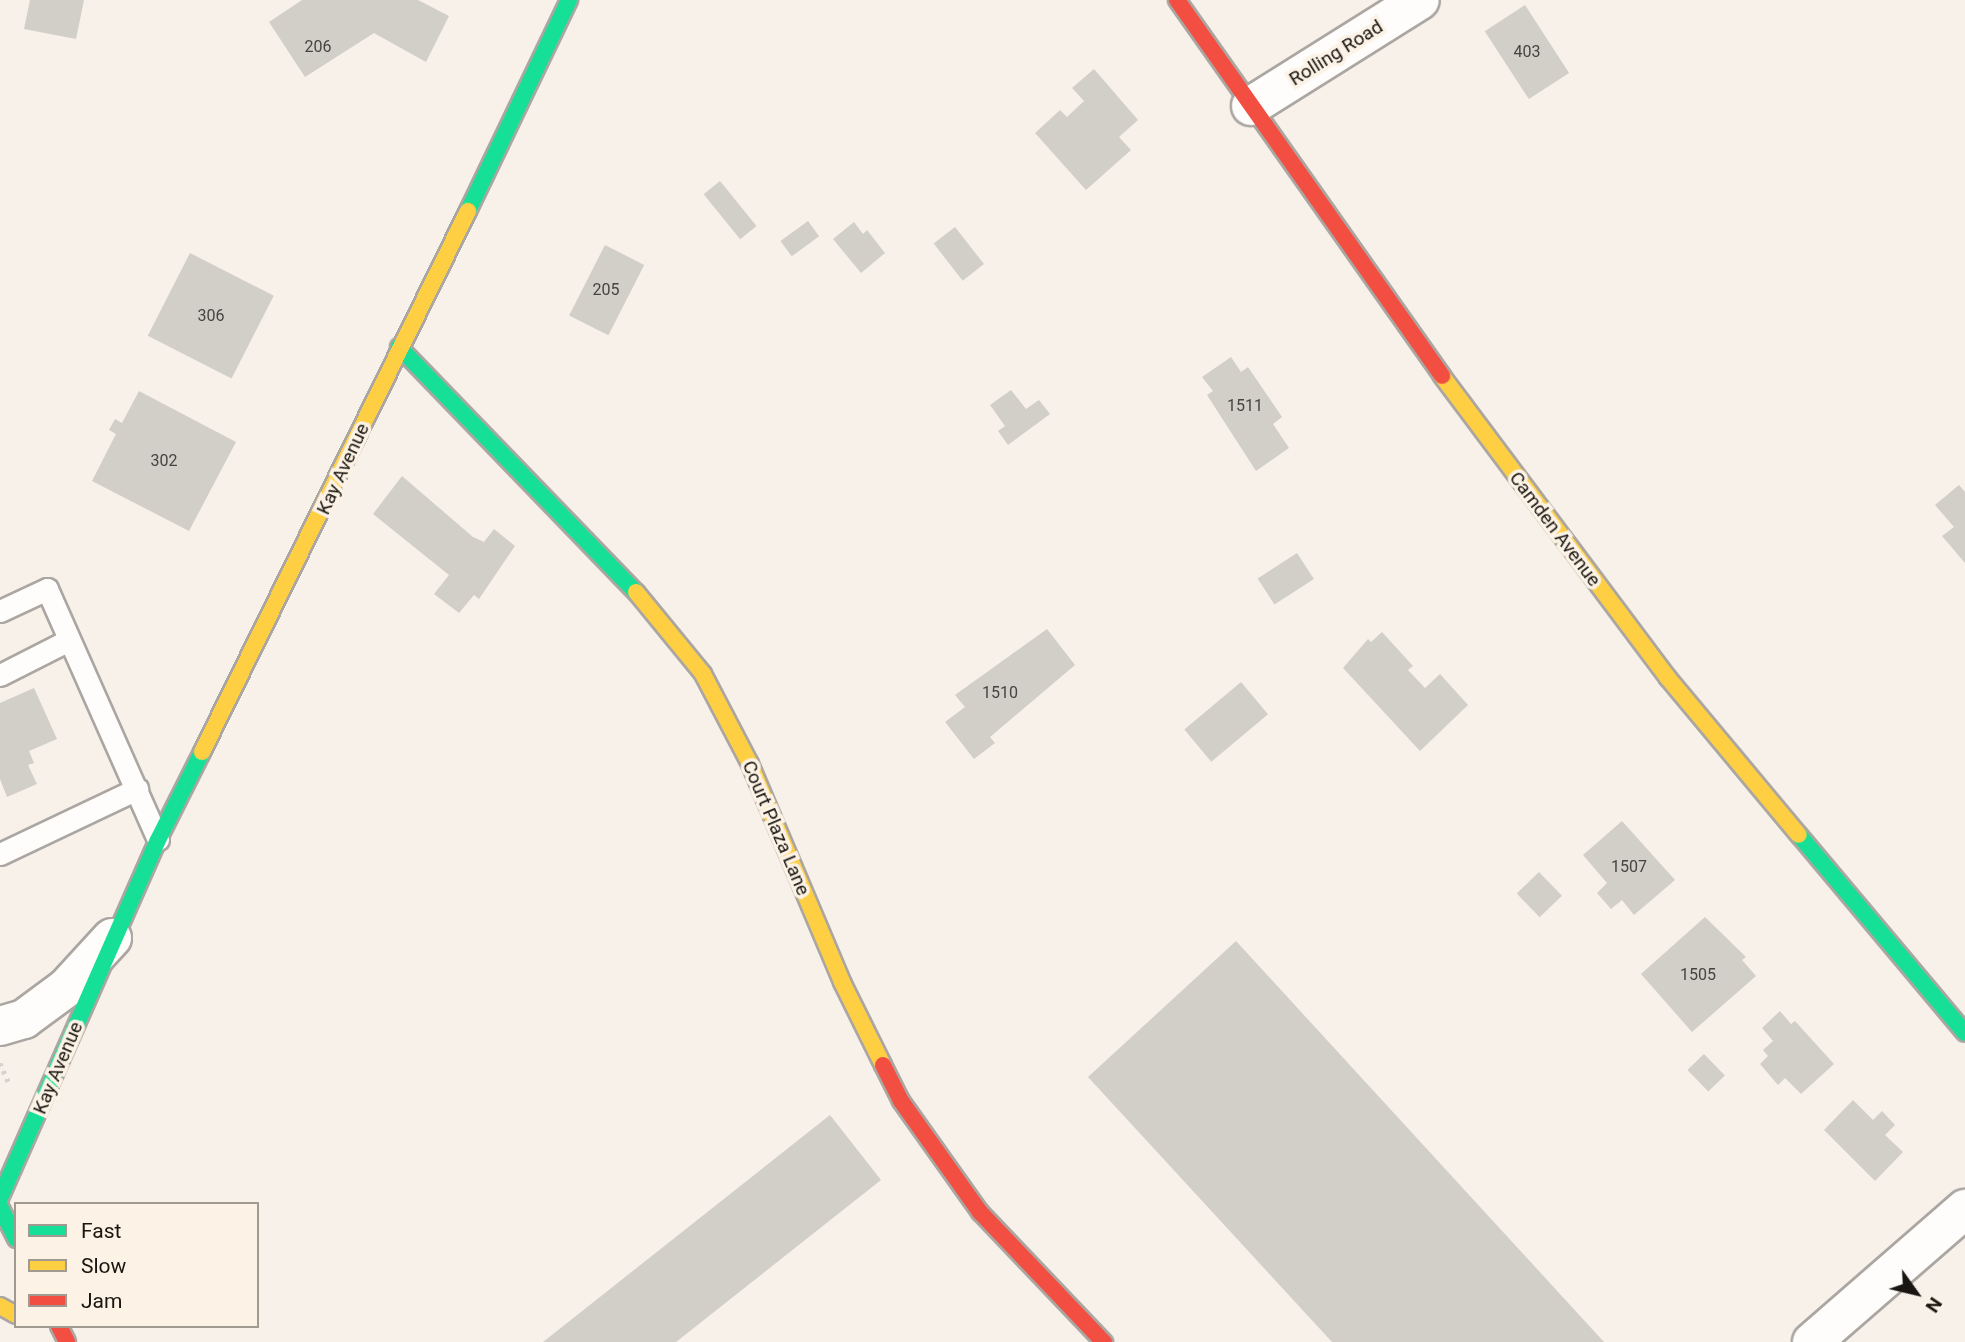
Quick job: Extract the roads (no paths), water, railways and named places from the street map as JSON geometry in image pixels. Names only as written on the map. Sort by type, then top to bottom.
[{"type":"street","name":"Kay Avenue","points":[[0,1198],[158,840],[335,488],[399,347],[569,0]]},
{"type":"street","name":"Camden Avenue","points":[[1177,0],[1455,394],[1668,678],[1965,1033]]},
{"type":"street","name":"Rolling Road","points":[[1251,106],[1420,0]]},
{"type":"street","name":"Court Plaza Lane","points":[[399,347],[611,563],[703,674],[750,764],[842,982],[901,1101],[980,1212],[1104,1342]]},
{"type":"street","name":"Kay Avenue","points":[[0,1026],[24,1019],[65,988],[113,937]]},
{"type":"street","points":[[0,1207],[14,1235]]},
{"type":"street","points":[[1812,1342],[1965,1209]]},
{"type":"lane","points":[[0,611],[47,589],[158,840]]},
{"type":"lane","points":[[0,675],[69,640]]},
{"type":"lane","points":[[0,854],[137,789]]}]
